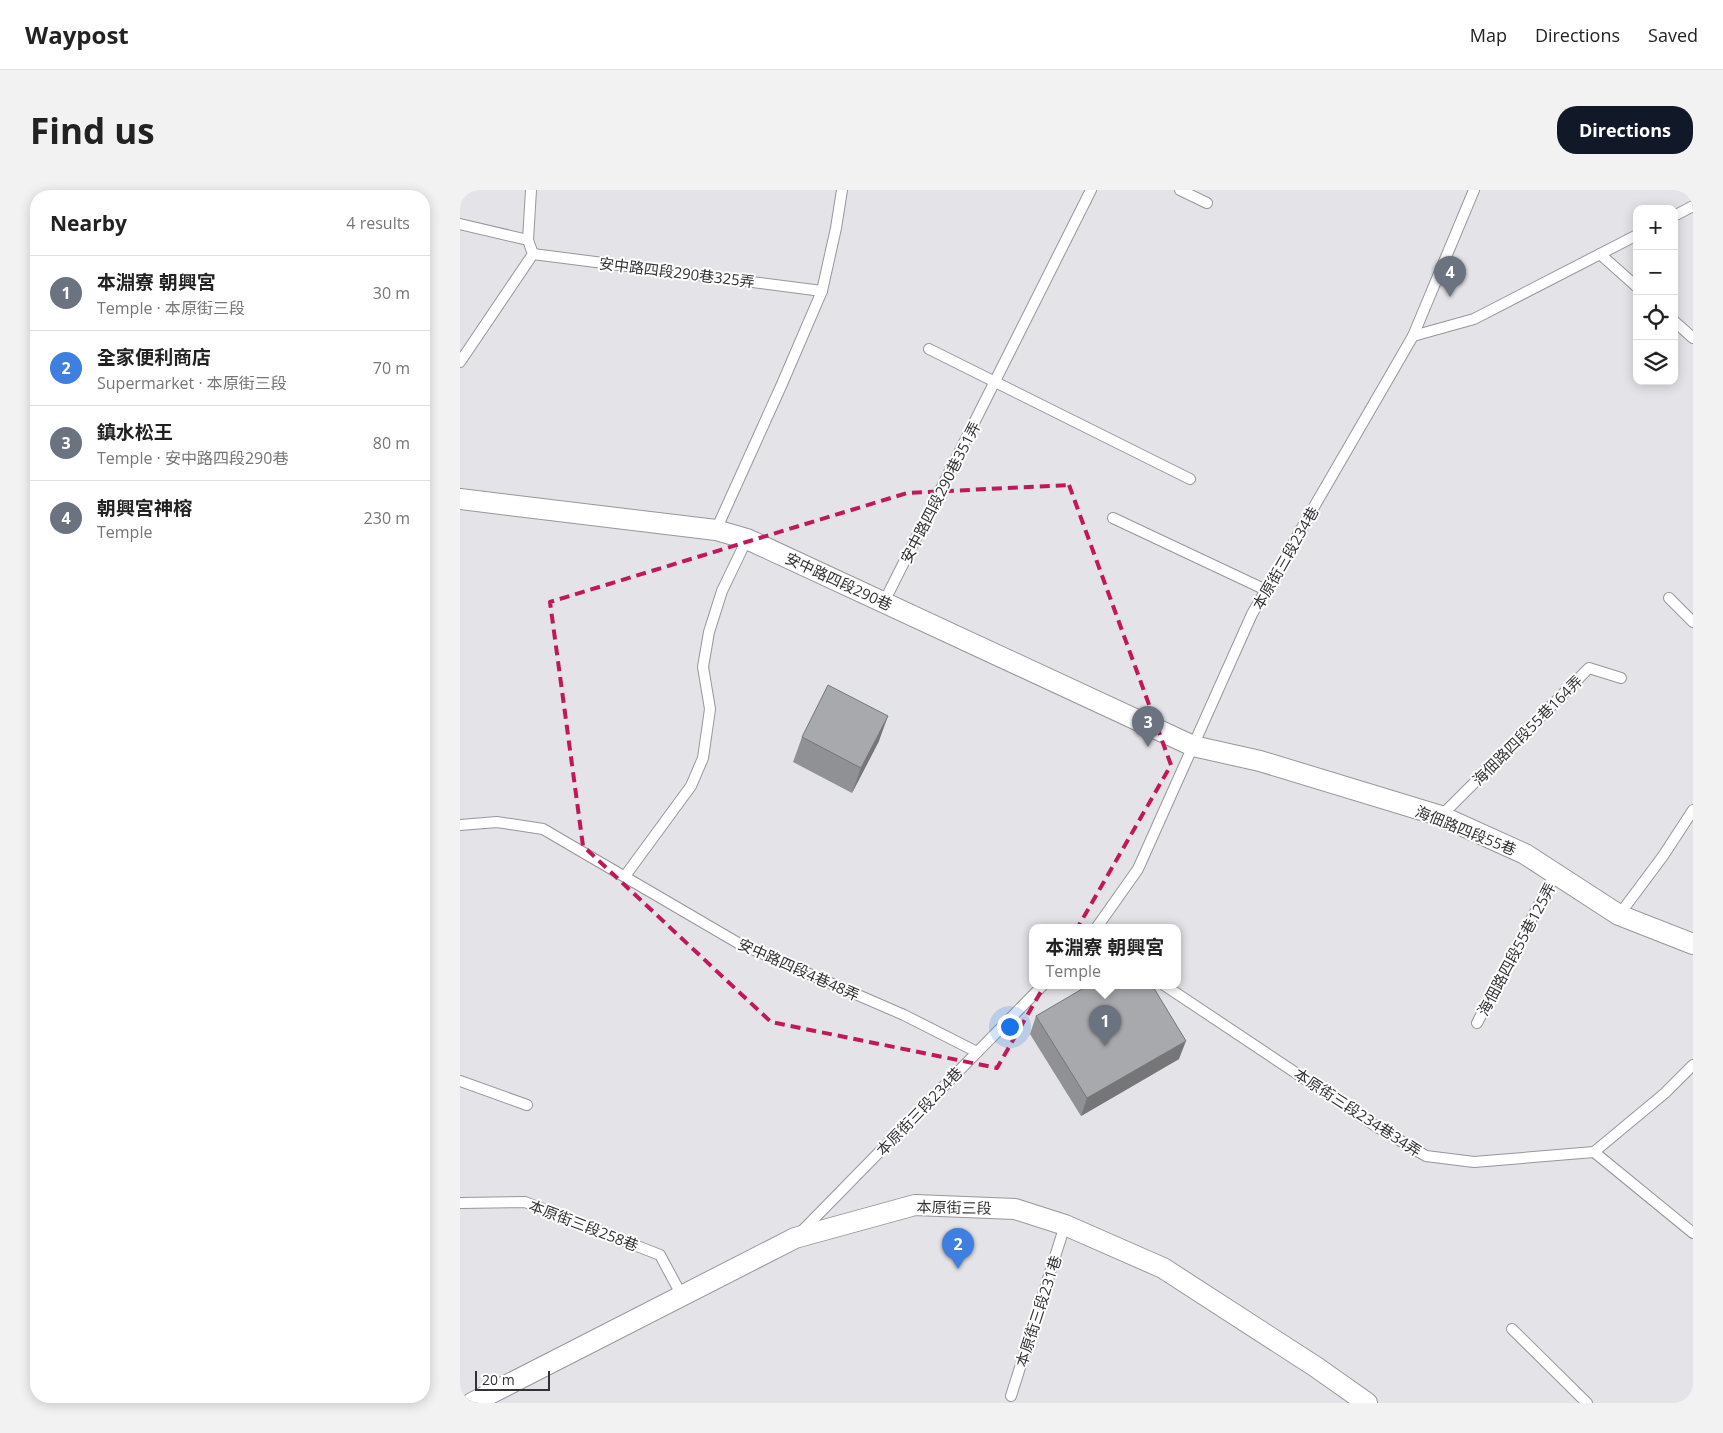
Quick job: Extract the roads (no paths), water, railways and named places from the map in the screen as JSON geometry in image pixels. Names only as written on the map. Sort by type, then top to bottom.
[{"type":"street","name":"安中路四段290巷","points":[[460,499],[716,530],[746,539],[1193,746]]},
{"type":"street","name":"海佃路四段55巷","points":[[1193,746],[1260,761],[1441,816],[1524,854],[1619,915],[1693,944]]},
{"type":"street","name":"本原街三段","points":[[472,1403],[796,1238],[915,1205],[1015,1209],[1065,1226],[1163,1268],[1316,1367],[1367,1403]]},
{"type":"lane","points":[[460,362],[533,254],[528,240],[531,190]]},
{"type":"lane","points":[[716,530],[822,290],[836,228],[842,190]]},
{"type":"lane","name":"安中路四段290巷351弄","points":[[884,602],[1092,190]]},
{"type":"lane","points":[[1180,190],[1207,203]]},
{"type":"lane","name":"本原街三段234巷","points":[[1099,924],[1138,869],[1252,614],[1413,336],[1474,190]]},
{"type":"lane","points":[[1678,214],[1693,206]]},
{"type":"lane","points":[[460,224],[528,240]]},
{"type":"lane","points":[[1413,336],[1474,319],[1633,237]]},
{"type":"lane","name":"安中路四段290巷325弄","points":[[533,254],[822,290]]},
{"type":"lane","points":[[1600,254],[1633,284]]},
{"type":"lane","points":[[1678,325],[1693,338]]},
{"type":"lane","points":[[929,349],[1190,479]]},
{"type":"lane","points":[[1113,518],[1266,590]]},
{"type":"lane","points":[[625,876],[691,786],[703,758],[710,709],[703,667],[709,632],[722,591],[746,539]]},
{"type":"lane","points":[[1669,598],[1693,622]]},
{"type":"lane","name":"海佃路四段55巷164弄","points":[[1441,816],[1589,668],[1622,678]]},
{"type":"lane","points":[[1619,915],[1663,856],[1693,810]]},
{"type":"lane","name":"安中路四段4巷48弄","points":[[460,825],[496,822],[543,829],[738,943],[904,1015],[977,1052]]},
{"type":"lane","name":"海佃路四段55巷125弄","points":[[1477,1023],[1555,874]]},
{"type":"lane","name":"本原街三段234巷","points":[[796,1238],[1039,989]]},
{"type":"lane","name":"本原街三段234巷34弄","points":[[1170,989],[1369,1121],[1426,1156],[1474,1162],[1594,1152]]},
{"type":"lane","points":[[1693,1066],[1665,1093],[1594,1152],[1693,1233]]},
{"type":"lane","points":[[460,1080],[527,1105]]},
{"type":"lane","name":"本原街三段258巷","points":[[460,1203],[525,1202],[660,1255],[682,1296]]},
{"type":"lane","name":"本原街三段231巷","points":[[1011,1396],[1065,1226]]},
{"type":"lane","points":[[1512,1329],[1588,1403]]},
{"type":"place","name":"朝興宮神榕","points":[[1450,297]]},
{"type":"place","name":"鎮水松王","points":[[1148,747]]},
{"type":"place","name":"本淵寮 朝興宮","points":[[1105,1046]]},
{"type":"place","name":"全家便利商店","points":[[958,1269]]}]
